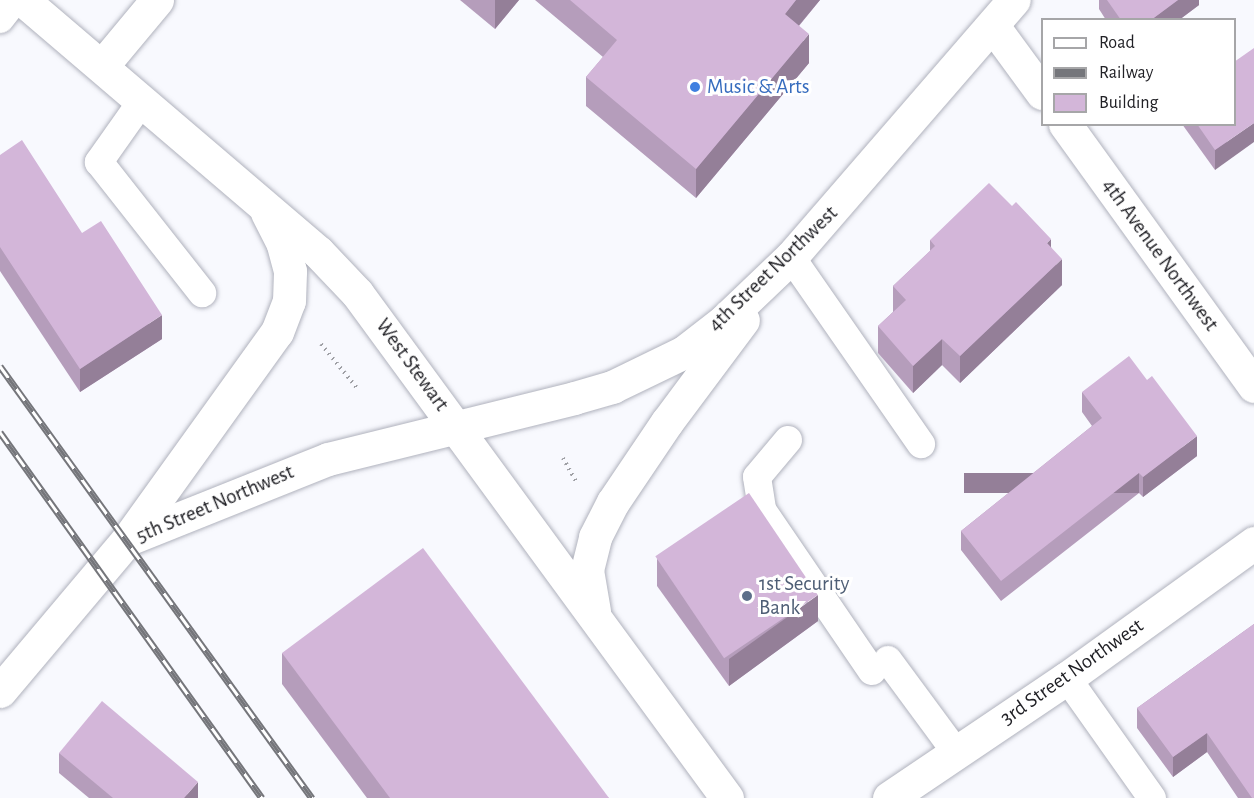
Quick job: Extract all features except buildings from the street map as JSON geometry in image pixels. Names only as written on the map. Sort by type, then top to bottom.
[{"type":"main road","name":"West Stewart","points":[[23,0],[318,252],[357,293],[727,798]]},
{"type":"main road","points":[[102,66],[157,0]]},
{"type":"main road","name":"4th Street Northwest","points":[[457,427],[574,398],[658,367],[724,321],[791,257],[1014,0]]},
{"type":"main road","points":[[993,26],[1041,92]]},
{"type":"main road","name":"4th Avenue Northwest","points":[[1066,126],[1254,386]]},
{"type":"main road","points":[[128,539],[285,316],[291,287],[290,271],[283,244],[260,202]]},
{"type":"main road","points":[[596,618],[587,570],[595,537],[613,502],[667,422],[791,257]]},
{"type":"main road","name":"5th Street Northwest","points":[[0,691],[128,539],[328,459],[457,427]]},
{"type":"main road","name":"3rd Street Northwest","points":[[889,798],[955,751],[1067,678],[1254,543]]},
{"type":"lane","points":[[0,19],[15,0]]},
{"type":"lane","points":[[142,101],[99,162],[202,293]]},
{"type":"lane","points":[[791,257],[921,444]]},
{"type":"lane","points":[[788,440],[757,477],[762,510],[880,666],[955,751]]},
{"type":"lane","points":[[1067,678],[1152,798]]},
{"type":"path","points":[[321,344],[357,388]]},
{"type":"path","points":[[562,458],[580,488]]},
{"type":"railway","points":[[0,366],[312,798]]},
{"type":"railway","points":[[0,432],[262,798]]},
{"type":"place","name":"Music & Arts","points":[[695,87]]},
{"type":"place","name":"1st Security Bank","points":[[747,596]]}]
